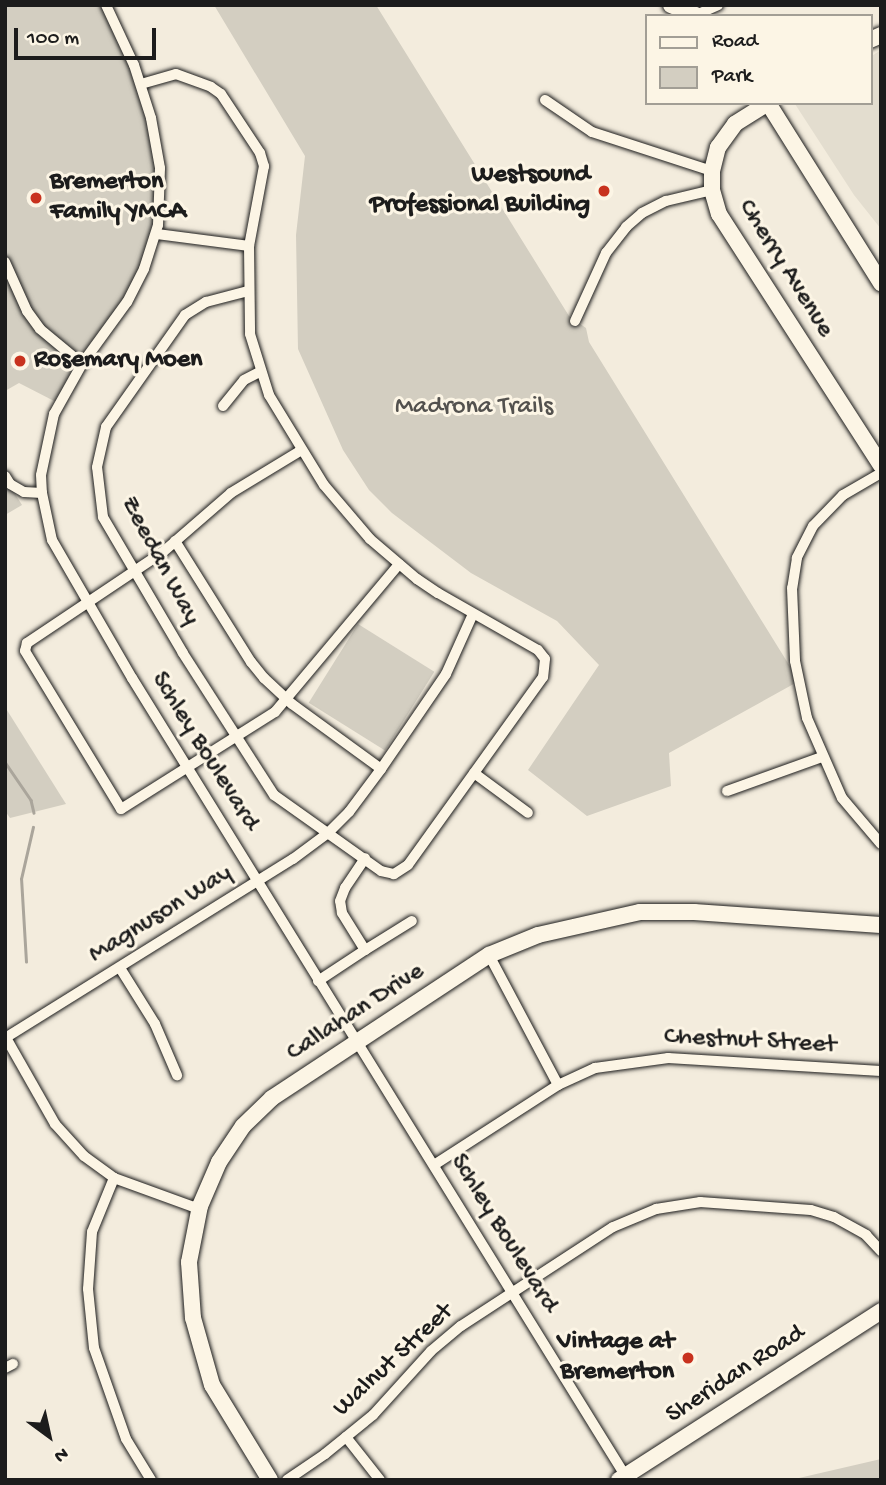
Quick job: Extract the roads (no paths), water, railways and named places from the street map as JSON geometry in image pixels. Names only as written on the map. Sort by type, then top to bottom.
[{"type":"street","name":"Schley Boulevard","points":[[106,5],[141,84],[156,139],[160,168],[156,234],[144,269],[127,302],[82,364],[54,414],[42,461],[41,493],[52,540],[86,603],[512,1291],[624,1478]]},
{"type":"street","points":[[671,5],[694,14]]},
{"type":"street","points":[[699,14],[718,5]]},
{"type":"street","points":[[141,84],[176,74],[221,94],[264,162],[249,246],[250,334],[260,372],[271,398],[300,451],[337,502],[370,538],[399,564],[438,593],[538,650],[545,659],[543,677],[474,773],[528,813]]},
{"type":"street","points":[[545,100],[592,132],[712,171]]},
{"type":"street","name":"Cherry Avenue","points":[[765,105],[735,124],[718,147],[712,171],[712,190],[719,214],[881,464]]},
{"type":"street","points":[[769,105],[881,283]]},
{"type":"street","points":[[576,321],[606,253],[626,227],[642,213],[666,201],[712,190]]},
{"type":"street","points":[[156,234],[249,246]]},
{"type":"street","points":[[5,262],[23,302],[40,329],[82,364]]},
{"type":"street","name":"Zeedan Way","points":[[248,291],[206,302],[185,315],[106,427],[97,467],[103,517],[274,795],[381,872],[394,874],[408,865],[474,773]]},
{"type":"street","points":[[223,406],[244,380],[260,372]]},
{"type":"street","points":[[300,451],[231,493],[135,573],[34,636],[25,649],[121,809],[275,712],[399,564]]},
{"type":"street","points":[[881,472],[843,495],[813,526],[793,573],[795,661],[807,718],[842,798],[881,844]]},
{"type":"street","points":[[5,476],[10,484],[24,492],[41,493]]},
{"type":"street","points":[[175,541],[251,662],[286,698],[381,769]]},
{"type":"street","name":"Magnuson Way","points":[[5,1037],[120,968],[328,833],[349,812],[381,769],[446,674],[473,614]]},
{"type":"street","points":[[727,791],[822,757]]},
{"type":"street","points":[[365,858],[345,888],[340,901],[342,913],[365,950]]},
{"type":"street","name":"Callahan Drive","points":[[270,1480],[212,1385],[192,1318],[189,1262],[199,1209],[219,1162],[243,1126],[272,1098],[489,955],[538,935],[640,912],[694,912],[881,925]]},
{"type":"street","points":[[318,981],[412,921]]},
{"type":"street","points":[[489,955],[558,1086]]},
{"type":"street","points":[[120,968],[155,1024],[177,1075]]},
{"type":"street","points":[[5,1037],[55,1124],[84,1156],[114,1178],[199,1209]]},
{"type":"street","name":"Chestnut Street","points":[[434,1165],[558,1086],[595,1068],[668,1058],[881,1071]]},
{"type":"street","points":[[114,1178],[92,1232],[88,1289],[94,1348],[126,1439],[151,1480]]},
{"type":"street","name":"Walnut Street","points":[[286,1480],[346,1437],[382,1406],[431,1351],[512,1291],[613,1227],[656,1209],[700,1202],[811,1210],[834,1217],[866,1235],[881,1251]]},
{"type":"street","name":"Sheridan Road","points":[[624,1478],[879,1316]]},
{"type":"street","points":[[346,1437],[380,1480]]},
{"type":"waterway","points":[[5,762],[31,800],[34,813]]},
{"type":"waterway","points":[[26,962],[21,879],[33,827]]},
{"type":"place","name":"Westsound Professional Building","points":[[604,191]]},
{"type":"place","name":"Bremerton Family YMCA","points":[[36,198]]},
{"type":"place","name":"Rosemary Moen","points":[[20,361]]},
{"type":"place","name":"Vintage at Bremerton","points":[[688,1358]]},
{"type":"park label","name":"Madrona Trails","points":[[474,408]]}]
